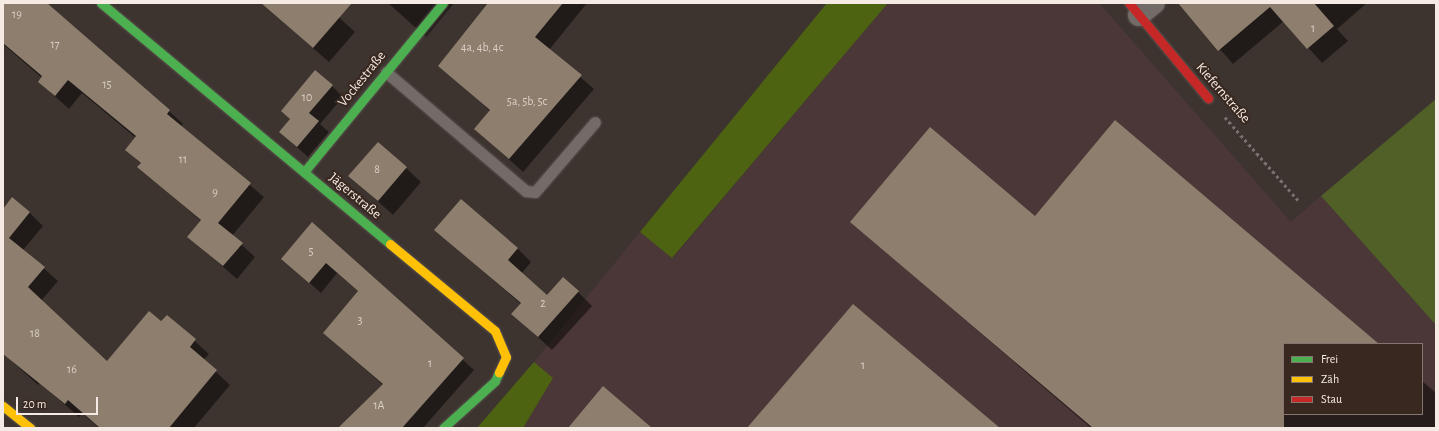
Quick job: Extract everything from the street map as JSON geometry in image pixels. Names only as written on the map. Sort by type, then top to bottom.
[{"type":"street","name":"Jägerstraße","points":[[101,3],[495,331],[506,357],[495,381],[443,428]]},
{"type":"street","name":"Vockestraße","points":[[304,172],[443,3]]},
{"type":"street","name":"Kiefernstraße","points":[[1141,7],[1208,98]]},
{"type":"street","points":[[3,406],[30,428]]},
{"type":"lane","points":[[386,72],[526,191],[535,192],[595,122]]},
{"type":"path","name":"Kiefernstraße","points":[[1208,98],[1298,200]]},
{"type":"shaded area","points":[[888,3],[1099,3],[1291,222],[1321,196],[1436,325],[1436,428],[523,428],[552,378],[534,362],[640,232],[673,258]]},
{"type":"green space","points":[[827,3],[888,3],[672,258],[640,232]]},
{"type":"green space","points":[[1436,99],[1436,325],[1321,196]]},
{"type":"green space","points":[[534,362],[553,378],[523,428],[477,428]]},
{"type":"building","points":[[3,3],[47,3],[170,110],[167,114],[251,183],[218,223],[243,243],[223,266],[187,237],[201,220],[137,167],[141,163],[125,150],[136,136],[68,80],[55,96],[38,82],[42,76],[3,43]]},
{"type":"building","points":[[261,3],[352,3],[313,48]]},
{"type":"building","points":[[488,3],[563,3],[535,37],[582,75],[509,159],[474,129],[490,110],[438,66]]},
{"type":"building","points":[[1178,3],[1314,3],[1334,26],[1307,49],[1270,7],[1218,51]]},
{"type":"building","points":[[315,70],[333,85],[309,113],[319,121],[297,147],[279,132],[290,119],[281,111]]},
{"type":"building","points":[[1115,120],[1378,343],[1283,343],[1284,428],[1093,428],[850,222],[930,127],[1035,216]]},
{"type":"building","points":[[378,142],[407,167],[378,201],[348,176]]},
{"type":"building","points":[[12,197],[30,212],[9,238],[45,267],[28,287],[107,361],[149,311],[161,321],[167,315],[196,339],[190,347],[217,370],[169,428],[100,428],[68,400],[65,404],[3,354],[3,209]]},
{"type":"building","points":[[461,199],[518,248],[508,260],[547,295],[563,277],[579,291],[538,337],[511,314],[521,303],[434,230]]},
{"type":"building","points":[[312,222],[464,358],[402,428],[338,428],[383,384],[323,333],[358,291],[326,263],[309,283],[281,259]]},
{"type":"building","points":[[853,304],[1000,428],[747,428]]},
{"type":"building","points":[[603,386],[652,428],[568,428]]},
{"type":"traffic: fast","points":[[101,3],[390,244]]},
{"type":"traffic: fast","points":[[304,172],[443,3]]},
{"type":"traffic: fast","points":[[443,428],[495,381],[499,372]]},
{"type":"traffic: slow","points":[[390,244],[495,331],[506,357],[499,372]]},
{"type":"traffic: slow","points":[[3,406],[30,428]]},
{"type":"traffic: jam","points":[[1129,3],[1208,98]]}]
